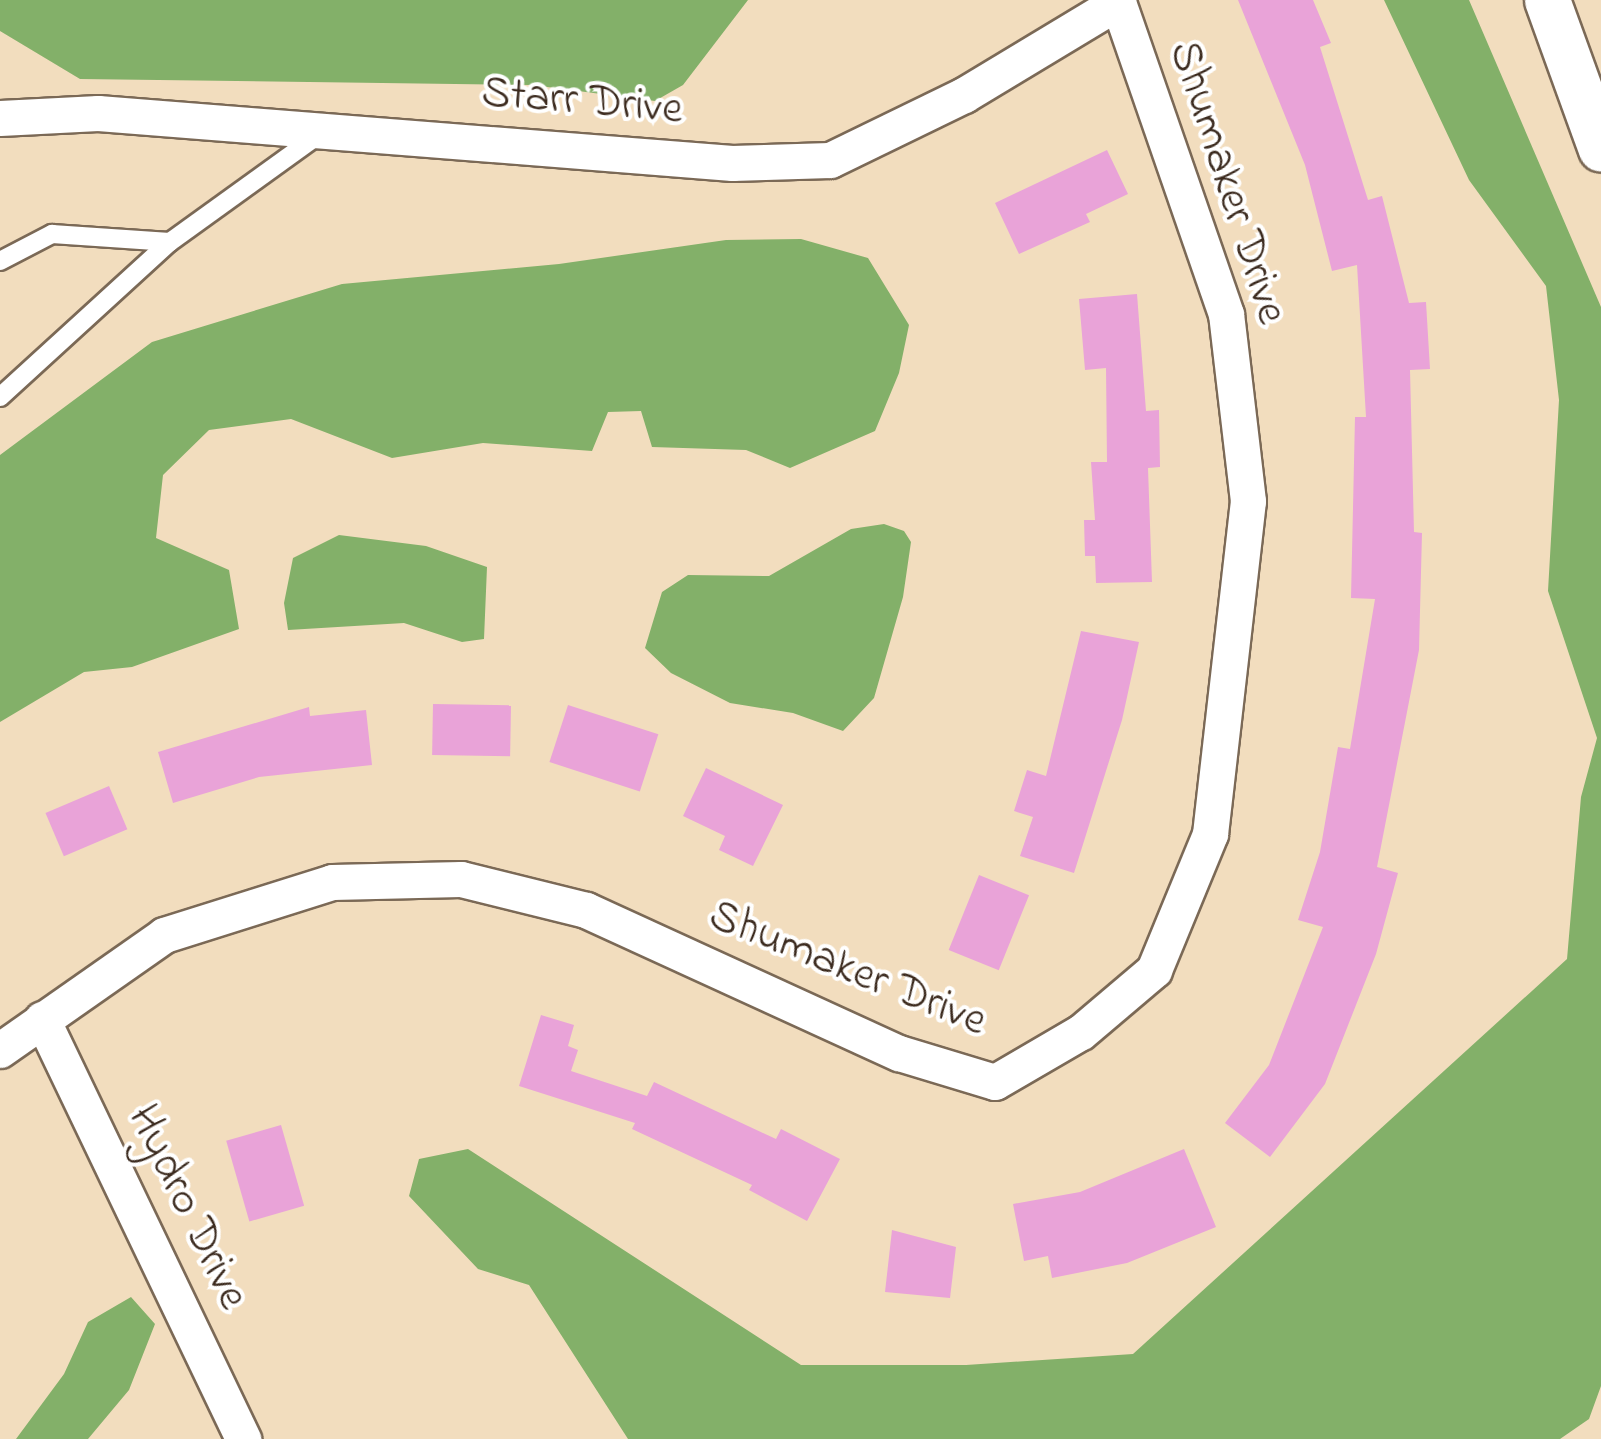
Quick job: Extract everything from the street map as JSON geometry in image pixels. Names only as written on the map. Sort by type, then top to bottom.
[{"type":"street","points":[[1547,0],[1601,149]]},
{"type":"street","name":"Starr Drive","points":[[0,118],[98,113],[732,163],[830,160],[964,95],[1117,1]]},
{"type":"street","name":"Shumaker Drive","points":[[0,1050],[164,935],[332,882],[461,879],[586,910],[900,1054],[995,1082],[1081,1032],[1154,970],[1210,834],[1248,501],[1226,314],[1117,1]]},
{"type":"street","name":"Hydro Drive","points":[[42,1018],[243,1439]]},
{"type":"lane","points":[[0,397],[170,242],[324,131]]},
{"type":"lane","points":[[0,261],[52,234],[170,242]]},
{"type":"green space","points":[[0,0],[748,0],[683,85],[655,101],[532,85],[80,79],[0,31]]},
{"type":"green space","points":[[1384,0],[1469,0],[1601,307],[1601,1386],[1589,1419],[1560,1439],[628,1439],[529,1285],[478,1269],[409,1196],[419,1159],[468,1149],[801,1365],[966,1365],[1133,1354],[1567,959],[1581,797],[1597,738],[1548,591],[1559,400],[1546,286],[1469,180]]},
{"type":"green space","points":[[801,239],[868,258],[909,325],[899,373],[875,431],[790,468],[746,450],[652,447],[641,411],[608,412],[592,451],[483,443],[392,458],[291,419],[209,430],[163,475],[156,538],[229,570],[239,629],[132,667],[84,672],[0,722],[0,455],[152,342],[342,284],[559,264],[726,240]]},
{"type":"green space","points":[[884,524],[904,531],[911,542],[903,597],[874,698],[843,731],[793,713],[730,703],[671,673],[645,648],[662,592],[688,575],[769,576],[851,529]]},
{"type":"green space","points":[[339,535],[426,546],[487,567],[484,639],[462,642],[404,623],[288,630],[284,603],[293,558]]},
{"type":"green space","points":[[131,1297],[155,1324],[129,1390],[88,1439],[16,1439],[64,1374],[88,1322]]},
{"type":"building","points":[[1238,0],[1313,0],[1331,43],[1320,47],[1368,200],[1382,196],[1409,303],[1426,302],[1430,369],[1410,370],[1414,532],[1422,533],[1419,650],[1377,867],[1398,873],[1376,954],[1325,1084],[1270,1157],[1225,1123],[1269,1065],[1323,927],[1298,920],[1320,852],[1338,747],[1350,749],[1375,599],[1351,598],[1355,417],[1366,417],[1357,265],[1332,271],[1305,165]]},
{"type":"building","points":[[1107,150],[1128,194],[1086,214],[1090,222],[1019,254],[995,203]]},
{"type":"building","points":[[1137,294],[1146,411],[1159,410],[1160,467],[1148,468],[1152,582],[1096,583],[1095,556],[1085,556],[1084,520],[1095,520],[1091,462],[1107,462],[1106,368],[1085,370],[1079,299]]},
{"type":"building","points":[[1081,631],[1139,642],[1122,720],[1074,873],[1020,856],[1033,817],[1014,811],[1027,770],[1046,776]]},
{"type":"building","points":[[433,704],[511,705],[510,756],[432,755]]},
{"type":"building","points":[[568,705],[658,734],[640,791],[549,762]]},
{"type":"building","points":[[309,707],[310,716],[366,710],[372,765],[259,777],[173,803],[158,752]]},
{"type":"building","points":[[706,768],[783,805],[753,866],[719,850],[725,836],[683,816]]},
{"type":"building","points":[[109,786],[127,829],[64,856],[45,813]]},
{"type":"building","points":[[979,875],[1029,895],[999,970],[949,950]]},
{"type":"building","points":[[541,1015],[574,1025],[568,1046],[578,1050],[571,1071],[647,1096],[654,1082],[776,1139],[781,1129],[840,1159],[807,1221],[749,1190],[752,1185],[632,1129],[635,1123],[519,1086]]},
{"type":"building","points":[[281,1125],[304,1206],[249,1221],[226,1141]]},
{"type":"building","points":[[1184,1149],[1216,1227],[1127,1263],[1052,1278],[1048,1256],[1024,1261],[1013,1204],[1080,1192]]},
{"type":"building","points":[[892,1230],[956,1247],[950,1298],[885,1292]]}]
